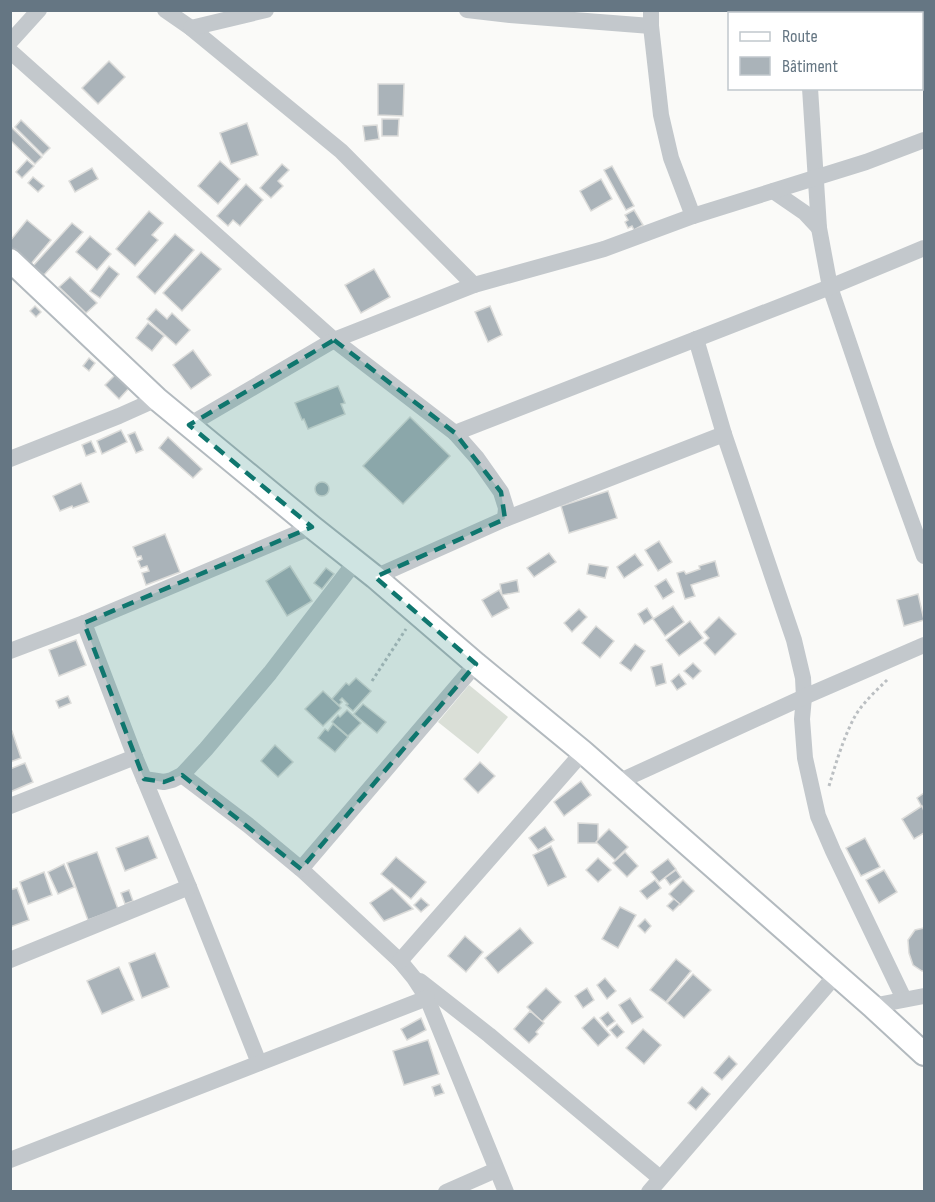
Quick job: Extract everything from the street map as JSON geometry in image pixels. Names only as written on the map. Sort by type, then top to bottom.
[{"type":"street","points":[[10,42],[39,10]]},
{"type":"street","points":[[165,10],[191,28],[341,151],[474,285]]},
{"type":"street","points":[[191,28],[266,10]]},
{"type":"street","points":[[467,10],[651,18],[661,115],[672,158],[693,216]]},
{"type":"street","points":[[10,51],[334,340],[455,433],[490,474],[501,492],[506,508],[505,519]]},
{"type":"street","points":[[810,90],[819,228],[830,287],[924,556]]},
{"type":"street","points":[[189,425],[334,340],[474,285],[604,249],[693,216],[866,162],[924,140]]},
{"type":"street","points":[[773,190],[805,213],[819,228]]},
{"type":"street","points":[[455,433],[924,248]]},
{"type":"street","points":[[10,260],[157,399],[375,577],[583,752],[924,1054]]},
{"type":"street","points":[[696,339],[724,434],[794,640],[803,678],[802,719],[805,758],[818,816],[904,999]]},
{"type":"street","points":[[10,459],[157,399]]},
{"type":"street","points":[[375,577],[505,519],[724,434]]},
{"type":"street","points":[[10,651],[84,623],[312,527]]},
{"type":"street","points":[[144,778],[164,782],[182,775],[270,673],[356,562]]},
{"type":"street","points":[[84,623],[135,757],[259,1063]]},
{"type":"street","points":[[618,782],[924,645]]},
{"type":"street","points":[[301,869],[476,664]]},
{"type":"street","points":[[400,962],[583,752]]},
{"type":"street","points":[[10,806],[135,757]]},
{"type":"street","points":[[182,775],[301,869],[414,978],[427,998],[506,1191]]},
{"type":"street","points":[[10,960],[189,887]]},
{"type":"street","points":[[649,1191],[836,975]]},
{"type":"street","points":[[414,978],[489,1035],[660,1178]]},
{"type":"street","points":[[872,1006],[924,996]]},
{"type":"street","points":[[10,1160],[427,998]]},
{"type":"street","points":[[446,1191],[496,1170]]},
{"type":"path","points":[[372,681],[418,613]]},
{"type":"path","points":[[818,816],[855,716],[890,677]]},
{"type":"highlighted area","points":[[334,340],[455,433],[501,492],[505,519],[375,577],[476,664],[301,869],[182,775],[164,782],[144,779],[84,623],[312,527],[189,425]]},
{"type":"shaded area","points":[[469,685],[508,717],[478,754],[438,722]]},
{"type":"building","points":[[109,61],[125,77],[98,104],[82,88]]},
{"type":"building","points":[[378,84],[404,84],[403,116],[378,115]]},
{"type":"building","points":[[382,119],[399,119],[398,136],[382,136]]},
{"type":"building","points":[[21,120],[50,148],[43,155],[15,127]]},
{"type":"building","points":[[247,123],[258,155],[231,164],[220,133]]},
{"type":"building","points":[[377,125],[379,139],[365,141],[363,126]]},
{"type":"building","points":[[11,127],[42,157],[35,164],[10,140]]},
{"type":"building","points":[[27,160],[34,166],[22,178],[16,172]]},
{"type":"building","points":[[220,161],[240,179],[218,204],[198,186]]},
{"type":"building","points":[[282,164],[289,170],[278,181],[283,186],[271,198],[260,188]]},
{"type":"building","points":[[612,166],[634,206],[626,210],[604,170]]},
{"type":"building","points":[[92,168],[98,179],[75,192],[69,181]]},
{"type":"building","points":[[33,177],[44,186],[38,192],[28,183]]},
{"type":"building","points":[[601,179],[612,199],[591,211],[580,191]]},
{"type":"building","points":[[246,184],[263,200],[240,226],[233,220],[228,226],[217,216]]},
{"type":"building","points":[[634,210],[643,225],[634,230],[632,226],[628,228],[625,215]]},
{"type":"building","points":[[149,211],[163,223],[152,235],[158,240],[135,266],[116,249]]},
{"type":"building","points":[[27,220],[51,240],[30,265],[10,249],[10,241]]},
{"type":"building","points":[[72,223],[83,232],[44,275],[33,266]]},
{"type":"building","points":[[175,234],[194,250],[155,294],[137,277]]},
{"type":"building","points":[[90,236],[111,254],[97,270],[76,252]]},
{"type":"building","points":[[201,252],[221,269],[182,311],[163,293]]},
{"type":"building","points":[[109,266],[119,274],[100,298],[90,291]]},
{"type":"building","points":[[374,269],[390,297],[361,313],[345,285]]},
{"type":"building","points":[[70,277],[97,303],[86,313],[59,287]]},
{"type":"building","points":[[35,306],[41,312],[36,317],[30,311]]},
{"type":"building","points":[[490,306],[502,335],[488,342],[475,312]]},
{"type":"building","points":[[156,309],[167,319],[172,313],[190,330],[176,345],[147,319]]},
{"type":"building","points":[[148,323],[164,336],[152,351],[136,338]]},
{"type":"building","points":[[193,350],[211,375],[191,389],[173,365]]},
{"type":"building","points":[[89,358],[95,363],[89,371],[83,366]]},
{"type":"building","points":[[116,374],[130,387],[119,399],[105,385]]},
{"type":"building","points":[[338,386],[345,403],[341,404],[345,414],[308,429],[295,403]]},
{"type":"building","points":[[410,417],[450,456],[403,504],[363,466]]},
{"type":"building","points":[[121,430],[127,442],[102,454],[97,441]]},
{"type":"building","points":[[135,432],[143,450],[136,453],[128,435]]},
{"type":"building","points":[[168,437],[202,469],[193,478],[159,448]]},
{"type":"building","points":[[91,441],[96,452],[86,456],[82,445]]},
{"type":"building","points":[[322,482],[327,484],[329,489],[327,494],[322,496],[317,494],[315,489],[317,484]]},
{"type":"building","points":[[81,483],[89,502],[60,511],[53,496]]},
{"type":"building","points":[[608,491],[617,518],[569,533],[561,506]]},
{"type":"building","points":[[165,534],[180,572],[146,585],[142,573],[149,571],[147,566],[141,568],[138,561],[142,559],[141,556],[137,557],[133,547]]},
{"type":"building","points":[[659,541],[672,562],[658,571],[645,550]]},
{"type":"building","points":[[549,553],[556,562],[534,577],[527,568]]},
{"type":"building","points":[[635,554],[643,565],[624,578],[617,567]]},
{"type":"building","points":[[715,561],[719,576],[691,585],[695,596],[685,599],[677,573],[684,571],[686,574],[700,569],[699,566]]},
{"type":"building","points":[[589,564],[608,567],[605,578],[587,574]]},
{"type":"building","points":[[290,566],[312,601],[287,616],[266,581]]},
{"type":"building","points":[[326,568],[334,574],[322,589],[314,583]]},
{"type":"building","points":[[666,579],[674,592],[663,599],[655,586]]},
{"type":"building","points":[[517,580],[519,592],[502,595],[500,584]]},
{"type":"building","points":[[499,590],[509,608],[492,617],[482,600]]},
{"type":"building","points":[[918,594],[924,620],[904,626],[897,600]]},
{"type":"building","points":[[673,606],[684,622],[665,636],[653,619]]},
{"type":"building","points":[[647,608],[653,618],[644,624],[638,614]]},
{"type":"building","points":[[579,609],[587,617],[572,632],[564,623]]},
{"type":"building","points":[[719,617],[736,634],[715,655],[704,643],[709,638],[704,632]]},
{"type":"building","points":[[690,621],[703,638],[679,656],[666,640]]},
{"type":"building","points":[[596,626],[614,641],[600,658],[582,643]]},
{"type":"building","points":[[76,640],[86,665],[59,676],[49,650]]},
{"type":"building","points":[[635,644],[645,651],[631,671],[620,663]]},
{"type":"building","points":[[693,663],[701,671],[693,679],[684,671]]},
{"type":"building","points":[[662,664],[666,683],[656,686],[651,667]]},
{"type":"building","points":[[679,674],[686,684],[677,690],[671,681]]},
{"type":"building","points":[[356,678],[371,691],[353,711],[342,698],[339,705],[332,699],[346,683],[349,685]]},
{"type":"building","points":[[323,691],[341,708],[323,726],[305,709]]},
{"type":"building","points":[[68,696],[71,703],[59,708],[56,701]]},
{"type":"building","points":[[363,704],[386,722],[377,733],[354,714]]},
{"type":"building","points":[[347,710],[361,723],[348,736],[332,722]]},
{"type":"building","points":[[333,724],[348,737],[335,752],[318,738],[325,729],[328,731]]},
{"type":"building","points":[[10,731],[12,731],[21,758],[10,762]]},
{"type":"building","points":[[275,745],[293,762],[278,777],[261,761]]},
{"type":"building","points":[[480,762],[495,776],[478,793],[464,779]]},
{"type":"building","points":[[25,763],[33,782],[10,792],[10,769]]},
{"type":"building","points":[[581,781],[591,795],[564,816],[554,802]]},
{"type":"building","points":[[924,793],[924,811],[917,798]]},
{"type":"building","points":[[922,806],[924,833],[914,839],[902,819]]},
{"type":"building","points":[[578,823],[598,824],[598,843],[578,843]]},
{"type":"building","points":[[545,827],[554,840],[538,850],[529,838]]},
{"type":"building","points":[[609,829],[628,847],[615,860],[596,842]]},
{"type":"building","points":[[148,836],[157,858],[125,871],[116,848]]},
{"type":"building","points":[[865,838],[880,867],[861,876],[846,848]]},
{"type":"building","points":[[551,846],[566,877],[548,886],[533,855]]},
{"type":"building","points":[[97,852],[118,909],[88,920],[67,863]]},
{"type":"building","points":[[625,852],[638,866],[627,877],[613,863]]},
{"type":"building","points":[[396,857],[426,882],[411,899],[381,874]]},
{"type":"building","points":[[598,858],[611,870],[598,882],[586,870]]},
{"type":"building","points":[[668,859],[676,869],[659,882],[651,872]]},
{"type":"building","points":[[64,864],[74,887],[58,894],[48,872]]},
{"type":"building","points":[[676,870],[681,877],[670,885],[665,878]]},
{"type":"building","points":[[884,870],[897,892],[879,903],[866,880]]},
{"type":"building","points":[[44,872],[52,895],[28,904],[20,882]]},
{"type":"building","points":[[655,880],[661,888],[647,899],[640,891]]},
{"type":"building","points":[[683,880],[694,891],[680,905],[669,894]]},
{"type":"building","points":[[17,888],[29,920],[10,927],[10,890]]},
{"type":"building","points":[[392,888],[413,909],[384,921],[370,903]]},
{"type":"building","points":[[129,890],[133,901],[125,904],[121,893]]},
{"type":"building","points":[[421,898],[429,905],[421,912],[414,905]]},
{"type":"building","points":[[674,899],[680,904],[673,911],[667,906]]},
{"type":"building","points":[[620,907],[636,915],[618,948],[602,939]]},
{"type":"building","points":[[645,919],[651,926],[645,933],[638,926]]},
{"type":"building","points":[[520,928],[533,943],[498,973],[485,958]]},
{"type":"building","points":[[924,928],[924,971],[922,971],[913,965],[908,940],[915,930]]},
{"type":"building","points":[[465,936],[483,952],[466,972],[448,956]]},
{"type":"building","points":[[155,953],[169,987],[142,998],[129,963]]},
{"type":"building","points":[[676,959],[691,971],[666,1002],[650,990]]},
{"type":"building","points":[[119,967],[134,1000],[102,1014],[87,981]]},
{"type":"building","points":[[693,974],[711,990],[684,1018],[667,1003]]},
{"type":"building","points":[[605,978],[616,991],[607,999],[597,985]]},
{"type":"building","points":[[546,988],[561,1002],[542,1022],[527,1007]]},
{"type":"building","points":[[587,988],[594,1000],[583,1008],[575,996]]},
{"type":"building","points":[[630,998],[643,1017],[632,1024],[619,1005]]},
{"type":"building","points":[[530,1011],[544,1023],[529,1043],[514,1029]]},
{"type":"building","points":[[608,1012],[615,1021],[607,1027],[600,1018]]},
{"type":"building","points":[[594,1017],[610,1035],[598,1046],[582,1028]]},
{"type":"building","points":[[421,1018],[426,1030],[407,1040],[401,1029]]},
{"type":"building","points":[[617,1024],[624,1032],[617,1038],[610,1030]]},
{"type":"building","points":[[643,1029],[661,1045],[644,1064],[626,1048]]},
{"type":"building","points":[[428,1040],[439,1074],[404,1085],[393,1051]]},
{"type":"building","points":[[729,1056],[737,1064],[722,1080],[714,1073]]},
{"type":"building","points":[[440,1084],[444,1093],[435,1096],[432,1087]]},
{"type":"building","points":[[702,1087],[710,1094],[696,1110],[688,1103]]}]
